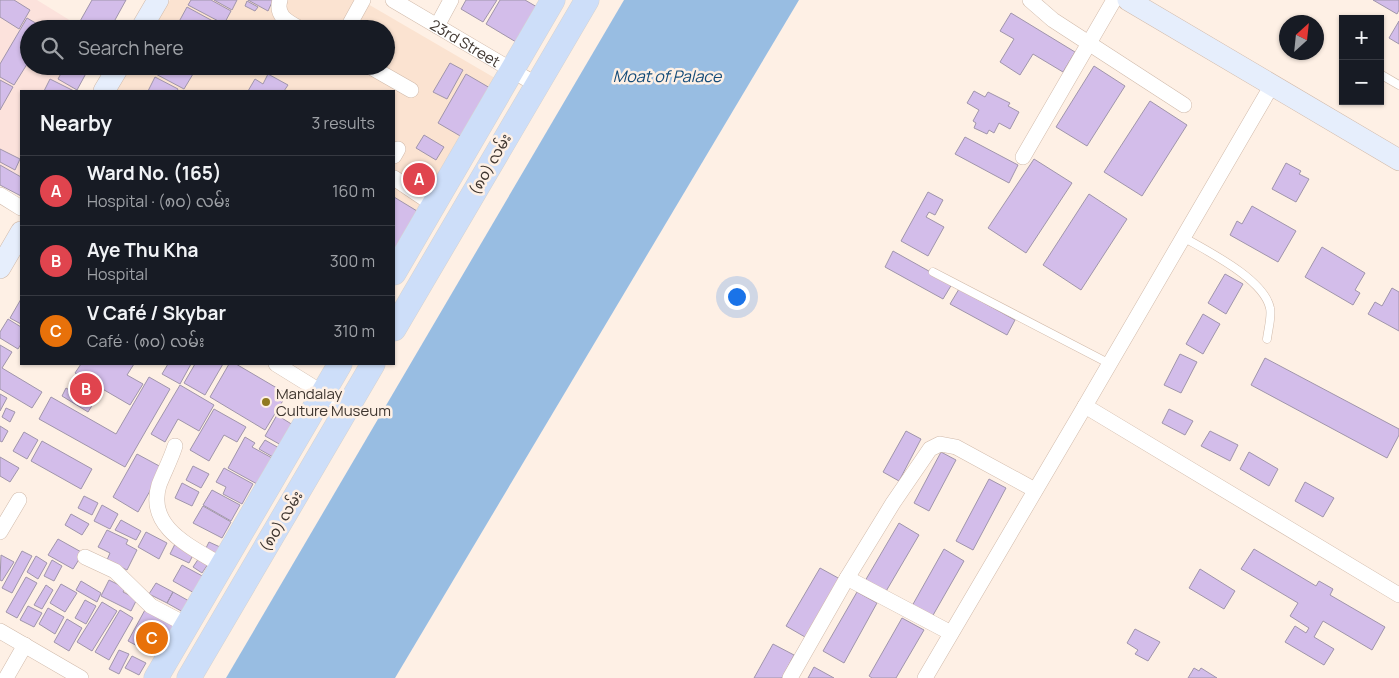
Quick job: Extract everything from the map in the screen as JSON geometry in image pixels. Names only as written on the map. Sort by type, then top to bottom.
[{"type":"main road","name":"(၈၀) လမ်း","points":[[395,271],[553,0]]},
{"type":"main road","name":"(၈၀) လမ်း","points":[[395,327],[587,0]]},
{"type":"main road","name":"(၈၀) လမ်း","points":[[156,678],[339,365]]},
{"type":"main road","name":"(၈၀) လမ်း","points":[[189,678],[372,365]]},
{"type":"street","points":[[280,0],[278,7],[280,14],[288,20]]},
{"type":"street","points":[[352,20],[363,0]]},
{"type":"street","name":"23rd Street","points":[[393,0],[537,85]]},
{"type":"street","points":[[437,26],[451,0]]},
{"type":"street","points":[[1030,0],[1054,20],[1184,105]]},
{"type":"street","points":[[1023,157],[1114,0]]},
{"type":"street","points":[[1128,0],[1399,160]]},
{"type":"street","points":[[145,20],[154,1]]},
{"type":"street","points":[[105,90],[114,75]]},
{"type":"street","points":[[385,75],[412,90]]},
{"type":"street","points":[[924,678],[1086,406],[1272,85]]},
{"type":"street","points":[[395,179],[434,205]]},
{"type":"street","points":[[0,196],[20,207]]},
{"type":"street","points":[[0,268],[20,234]]},
{"type":"street","points":[[278,365],[347,408]]},
{"type":"street","points":[[1086,406],[1399,595]]},
{"type":"street","points":[[790,678],[847,578],[893,503],[930,449],[940,444],[956,447],[1035,490]]},
{"type":"street","points":[[175,446],[159,486],[156,503],[168,531],[221,565]]},
{"type":"street","points":[[0,532],[19,500]]},
{"type":"street","points":[[85,557],[115,571],[151,606],[187,625]]},
{"type":"street","points":[[847,578],[951,634]]},
{"type":"street","points":[[0,631],[81,678]]},
{"type":"street","points":[[6,678],[25,645]]},
{"type":"lane","points":[[1384,76],[1399,85]]},
{"type":"lane","points":[[1183,237],[1232,265],[1257,286],[1270,308],[1266,339]]},
{"type":"lane","points":[[933,272],[1110,364]]},
{"type":"shaded area","points":[[0,0],[37,0],[69,20],[20,20],[20,75],[80,75],[73,90],[20,90],[19,187],[0,176]]},
{"type":"shaded area","points":[[170,0],[361,0],[500,81],[395,264],[395,90],[117,90],[126,75],[395,75],[395,20],[158,20]]},
{"type":"water","name":"Moat of Palace","points":[[624,0],[799,0],[395,678],[226,678]]},
{"type":"building","points":[[0,0],[14,0],[30,10],[24,20],[20,20],[19,29],[0,17]]},
{"type":"building","points":[[92,0],[126,0],[115,20],[81,20]]},
{"type":"building","points":[[191,0],[211,0],[231,11],[226,20],[216,20],[188,5]]},
{"type":"building","points":[[214,0],[237,0],[232,10]]},
{"type":"building","points":[[248,0],[273,0],[268,11]]},
{"type":"building","points":[[466,0],[497,0],[483,22],[461,9]]},
{"type":"building","points":[[500,0],[525,0],[537,7],[516,42],[486,24]]},
{"type":"building","points":[[1373,0],[1399,0],[1399,10],[1397,14]]},
{"type":"building","points":[[247,1],[258,7],[255,11],[245,6]]},
{"type":"building","points":[[187,7],[211,20],[180,20]]},
{"type":"building","points":[[1011,13],[1075,52],[1063,72],[1033,54],[1020,75],[1000,62],[1014,39],[1000,31]]},
{"type":"building","points":[[1399,21],[1399,44],[1389,38]]},
{"type":"building","points":[[20,30],[20,75],[14,85],[0,77],[0,64]]},
{"type":"building","points":[[450,63],[463,70],[447,99],[433,92]]},
{"type":"building","points":[[1094,66],[1125,86],[1087,146],[1056,127]]},
{"type":"building","points":[[466,74],[490,88],[462,137],[438,123]]},
{"type":"building","points":[[60,75],[85,75],[77,90],[58,79]]},
{"type":"building","points":[[158,75],[192,75],[184,89]]},
{"type":"building","points":[[268,75],[270,75],[288,85],[285,90],[249,90],[255,79],[263,84]]},
{"type":"building","points":[[155,77],[178,89],[178,90],[148,90]]},
{"type":"building","points":[[50,79],[72,90],[44,90]]},
{"type":"building","points":[[0,80],[13,87],[0,110]]},
{"type":"building","points":[[974,91],[985,97],[988,92],[1010,103],[1008,106],[1019,112],[1010,129],[999,123],[994,133],[989,130],[987,134],[974,128],[976,123],[973,121],[979,110],[967,103]]},
{"type":"building","points":[[1150,101],[1187,125],[1142,196],[1104,172]]},
{"type":"building","points":[[424,135],[444,147],[436,160],[416,148]]},
{"type":"building","points":[[965,137],[1018,165],[1009,183],[955,154]]},
{"type":"building","points":[[0,149],[20,159],[15,170],[0,162]]},
{"type":"building","points":[[1034,159],[1072,183],[1026,253],[988,228]]},
{"type":"building","points":[[1286,163],[1301,171],[1299,174],[1309,179],[1296,202],[1272,189]]},
{"type":"building","points":[[0,165],[20,176],[20,195],[0,185]]},
{"type":"building","points":[[928,192],[943,200],[935,215],[929,212],[926,217],[944,227],[928,256],[901,241]]},
{"type":"building","points":[[1089,194],[1127,219],[1081,290],[1043,265]]},
{"type":"building","points":[[395,198],[417,211],[395,248]]},
{"type":"building","points":[[1252,206],[1296,231],[1278,262],[1230,235],[1237,221],[1242,224]]},
{"type":"building","points":[[1322,247],[1365,273],[1355,290],[1360,293],[1353,305],[1305,277]]},
{"type":"building","points":[[893,251],[952,284],[943,299],[885,267]]},
{"type":"building","points":[[1225,274],[1243,284],[1226,314],[1208,303]]},
{"type":"building","points":[[1392,288],[1399,292],[1399,331],[1368,314],[1375,302],[1382,306]]},
{"type":"building","points":[[959,289],[1015,320],[1007,335],[950,304]]},
{"type":"building","points":[[20,301],[20,323],[10,318]]},
{"type":"building","points":[[1203,314],[1220,324],[1203,354],[1186,344]]},
{"type":"building","points":[[8,319],[20,326],[20,346],[18,349],[0,338],[0,332]]},
{"type":"building","points":[[0,345],[12,352],[2,368],[42,392],[32,408],[0,389]]},
{"type":"building","points":[[1180,354],[1197,362],[1181,393],[1164,385]]},
{"type":"building","points":[[1265,358],[1399,429],[1399,435],[1387,458],[1251,385]]},
{"type":"building","points":[[80,365],[133,365],[127,375],[143,384],[130,405],[75,373]]},
{"type":"building","points":[[167,365],[190,365],[180,384],[162,374]]},
{"type":"building","points":[[194,365],[222,365],[205,395],[184,383]]},
{"type":"building","points":[[228,365],[238,365],[287,394],[265,430],[210,397]]},
{"type":"building","points":[[149,377],[170,389],[125,467],[39,419],[51,397],[116,434]]},
{"type":"building","points":[[180,385],[214,405],[199,431],[178,419],[165,442],[151,434]]},
{"type":"building","points":[[66,388],[93,404],[88,412],[62,396]]},
{"type":"building","points":[[0,394],[7,398],[0,411]]},
{"type":"building","points":[[6,408],[15,412],[10,422],[2,417]]},
{"type":"building","points":[[214,409],[246,427],[237,442],[224,435],[209,461],[190,450]]},
{"type":"building","points":[[1169,409],[1193,421],[1185,435],[1162,423]]},
{"type":"building","points":[[277,415],[293,425],[281,445],[265,436]]},
{"type":"building","points":[[0,426],[8,431],[2,442],[0,441]]},
{"type":"building","points":[[906,431],[921,439],[899,481],[883,472]]},
{"type":"building","points":[[1210,431],[1238,445],[1230,461],[1201,446]]},
{"type":"building","points":[[24,432],[38,440],[27,459],[13,451]]},
{"type":"building","points":[[245,437],[255,443],[252,447],[272,458],[257,484],[228,468]]},
{"type":"building","points":[[265,440],[279,448],[273,457],[259,449]]},
{"type":"building","points":[[42,441],[92,469],[81,489],[31,461]]},
{"type":"building","points":[[941,452],[956,460],[929,511],[914,503]]},
{"type":"building","points":[[1249,452],[1278,469],[1269,486],[1240,469]]},
{"type":"building","points":[[137,454],[163,468],[138,512],[113,497]]},
{"type":"building","points":[[0,457],[19,468],[10,482],[0,476]]},
{"type":"building","points":[[193,466],[209,474],[201,488],[186,480]]},
{"type":"building","points":[[224,468],[253,484],[242,504],[223,494],[226,487],[216,482]]},
{"type":"building","points":[[989,479],[1006,488],[973,550],[956,541]]},
{"type":"building","points":[[1305,482],[1334,498],[1323,517],[1295,501]]},
{"type":"building","points":[[182,483],[199,492],[192,506],[175,498]]},
{"type":"building","points":[[212,490],[240,505],[231,521],[203,505]]},
{"type":"building","points":[[84,496],[98,503],[92,515],[78,508]]},
{"type":"building","points":[[102,505],[118,514],[110,529],[94,521]]},
{"type":"building","points":[[203,506],[231,522],[222,538],[193,523]]},
{"type":"building","points":[[71,514],[89,524],[82,535],[65,525]]},
{"type":"building","points":[[121,520],[141,531],[136,540],[115,530]]},
{"type":"building","points":[[899,523],[919,535],[885,593],[865,581]]},
{"type":"building","points":[[107,530],[128,540],[126,544],[137,550],[127,570],[107,560],[110,553],[98,547]]},
{"type":"building","points":[[146,532],[167,543],[159,559],[138,547]]},
{"type":"building","points":[[58,539],[83,553],[73,569],[48,555]]},
{"type":"building","points":[[176,542],[195,551],[189,563],[170,554]]},
{"type":"building","points":[[209,542],[220,547],[217,555],[205,550]]},
{"type":"building","points":[[944,549],[964,561],[932,617],[912,606]]},
{"type":"building","points":[[1254,549],[1316,586],[1319,581],[1333,589],[1330,595],[1385,627],[1372,650],[1323,621],[1314,637],[1334,649],[1324,665],[1285,642],[1295,626],[1306,633],[1309,628],[1290,616],[1298,603],[1241,569]]},
{"type":"building","points":[[22,551],[32,556],[12,593],[2,588]]},
{"type":"building","points":[[1,555],[14,562],[2,581],[0,580]]},
{"type":"building","points":[[201,555],[210,561],[202,573],[193,567]]},
{"type":"building","points":[[36,556],[47,563],[38,579],[27,572]]},
{"type":"building","points":[[52,560],[62,566],[54,581],[44,576]]},
{"type":"building","points":[[182,565],[206,578],[196,594],[173,581]]},
{"type":"building","points":[[820,568],[840,579],[805,637],[786,626]]},
{"type":"building","points":[[1200,569],[1235,591],[1224,609],[1189,588]]},
{"type":"building","points":[[26,577],[37,583],[17,618],[6,612]]},
{"type":"building","points":[[109,580],[125,588],[123,592],[137,599],[131,611],[101,596]]},
{"type":"building","points":[[81,581],[101,593],[97,602],[76,590]]},
{"type":"building","points":[[156,583],[173,592],[167,603],[149,594]]},
{"type":"building","points":[[61,584],[77,593],[65,612],[50,603]]},
{"type":"building","points":[[46,585],[53,590],[42,609],[34,605]]},
{"type":"building","points":[[173,592],[189,601],[183,612],[167,603]]},
{"type":"building","points":[[857,592],[877,603],[844,663],[823,651]]},
{"type":"building","points":[[85,600],[96,606],[86,624],[75,618]]},
{"type":"building","points":[[102,602],[117,611],[92,651],[77,642]]},
{"type":"building","points":[[28,606],[42,613],[34,627],[20,620]]},
{"type":"building","points":[[48,608],[64,617],[55,634],[39,624]]},
{"type":"building","points":[[146,608],[178,625],[160,658],[128,641]]},
{"type":"building","points":[[120,610],[133,618],[109,660],[95,652]]},
{"type":"building","points":[[902,618],[924,630],[896,678],[872,678],[869,676]]},
{"type":"building","points":[[67,619],[82,628],[69,651],[54,642]]},
{"type":"building","points":[[1135,629],[1160,642],[1148,661],[1135,654],[1138,650],[1127,643]]},
{"type":"building","points":[[773,644],[794,655],[782,678],[754,678]]},
{"type":"building","points":[[119,650],[129,654],[119,674],[109,669]]},
{"type":"building","points":[[132,656],[146,663],[139,675],[125,668]]},
{"type":"building","points":[[814,667],[834,678],[808,678]]},
{"type":"building","points":[[1194,668],[1199,671],[1201,668],[1217,678],[1188,678]]},
{"type":"place","name":"Ward No. (165)","points":[[419,179]]},
{"type":"place","name":"Aye Thu Kha","points":[[86,389]]},
{"type":"place","name":"Mandalay Culture Museum","points":[[266,402]]},
{"type":"place","name":"V Café / Skybar","points":[[152,638]]}]
